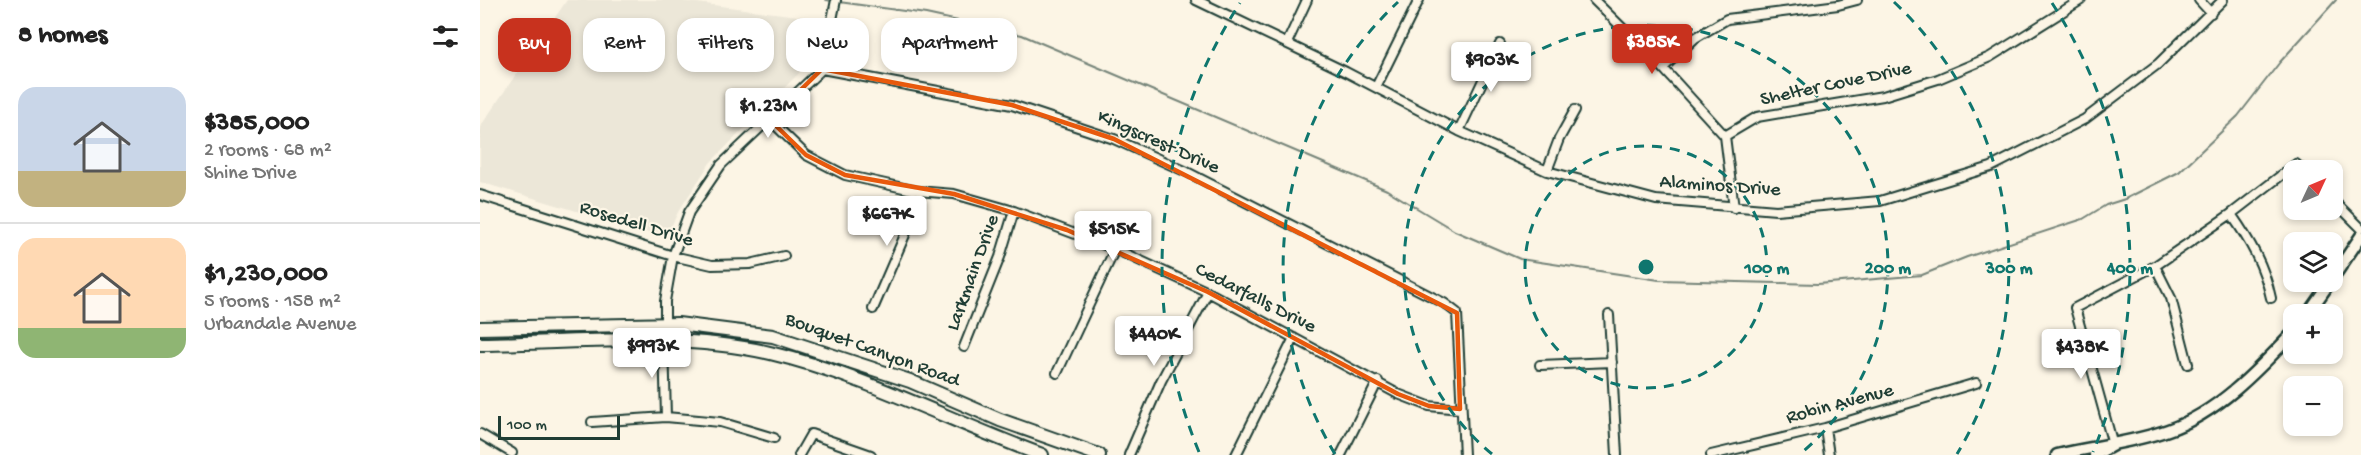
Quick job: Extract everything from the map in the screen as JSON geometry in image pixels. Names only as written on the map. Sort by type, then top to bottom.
[{"type":"main road","points":[[2343,262],[2361,236]]},
{"type":"main road","points":[[664,341],[665,324]]},
{"type":"main road","name":"Bouquet Canyon Road","points":[[480,328],[665,324],[725,328],[773,336],[910,381],[1000,420],[1099,455]]},
{"type":"main road","points":[[480,337],[516,335],[516,331],[508,327]]},
{"type":"main road","name":"Bouquet Canyon Road","points":[[480,344],[664,341],[770,353],[820,368],[903,398],[1042,455]]},
{"type":"main road","points":[[2095,455],[2113,445],[2170,430],[2219,403],[2283,343]]},
{"type":"main road","points":[[2057,455],[2099,444],[2113,445]]},
{"type":"street","points":[[833,18],[836,0]]},
{"type":"street","name":"Alaminos Drive","points":[[1196,0],[1376,87],[1459,131],[1547,171],[1656,200],[1776,210],[1880,201],[1991,167],[2085,118],[2158,64],[2223,0]]},
{"type":"street","points":[[1287,43],[1307,0]]},
{"type":"street","points":[[1376,87],[1419,0]]},
{"type":"street","points":[[1663,68],[1695,38],[1727,20],[1838,5],[1857,0]]},
{"type":"street","name":"Shelter Cove Drive","points":[[1725,136],[1757,117],[1883,96],[1938,79],[1990,57],[2081,0]]},
{"type":"street","points":[[2199,0],[2211,13]]},
{"type":"street","points":[[1596,1],[1663,68],[1725,136],[1734,208]]},
{"type":"street","points":[[1459,131],[1500,44]]},
{"type":"street","points":[[665,324],[665,301],[673,256],[689,212],[721,165],[819,72]]},
{"type":"street","name":"Kingscrest Drive","points":[[838,72],[1012,105],[1114,139],[1308,233],[1444,303],[1457,313],[1461,409]]},
{"type":"street","points":[[1547,171],[1559,139],[1575,110]]},
{"type":"street","name":"Cedarfalls Drive","points":[[770,120],[806,155],[845,175],[917,191],[954,194],[1014,211],[1115,249],[1208,292],[1378,381],[1398,394],[1429,406],[1461,409]]},
{"type":"street","points":[[2113,445],[2075,308],[2155,266],[2231,214],[2283,174]]},
{"type":"street","points":[[873,309],[912,221],[917,191]]},
{"type":"street","name":"Rosedell Drive","points":[[480,195],[673,256],[725,266],[784,256]]},
{"type":"street","points":[[2343,210],[2361,228]]},
{"type":"street","name":"Larkmain Drive","points":[[964,347],[1000,257],[1014,211]]},
{"type":"street","points":[[2231,214],[2253,245],[2266,273],[2271,298]]},
{"type":"street","points":[[1057,373],[1115,249]]},
{"type":"street","points":[[2155,266],[2171,298],[2188,364]]},
{"type":"street","points":[[1129,455],[1161,381],[1208,292]]},
{"type":"street","points":[[1609,315],[1617,455]]},
{"type":"street","points":[[1236,455],[1294,338]]},
{"type":"street","points":[[664,341],[666,417]]},
{"type":"street","points":[[1540,365],[1612,362]]},
{"type":"street","points":[[1341,455],[1378,381]]},
{"type":"street","name":"Robin Avenue","points":[[1711,455],[1825,428],[1976,383]]},
{"type":"street","points":[[1461,409],[1464,455]]},
{"type":"street","points":[[592,422],[666,417],[720,422],[774,438]]},
{"type":"street","points":[[1825,428],[1829,455]]},
{"type":"street","points":[[480,434],[512,453]]},
{"type":"street","points":[[799,455],[811,434],[871,455]]},
{"type":"highlighted area","points":[[822,69],[1012,105],[1114,139],[1457,313],[1460,409],[1429,406],[1398,394],[1208,292],[1067,230],[954,194],[845,175],[806,155],[770,120]]},
{"type":"shaded area","points":[[567,0],[674,0],[813,18],[786,18],[786,72],[800,72],[710,163],[678,212],[666,238],[480,182],[480,127],[518,72],[571,72],[571,18],[555,18]]},
{"type":"waterway","points":[[826,0],[833,1]]},
{"type":"waterway","points":[[839,2],[926,14],[1022,35],[1387,190],[1455,231],[1520,259],[1659,280],[1818,284],[1922,275],[1967,257],[2083,219],[2106,205],[2125,199],[2179,172],[2238,116],[2280,62],[2336,0]]}]
